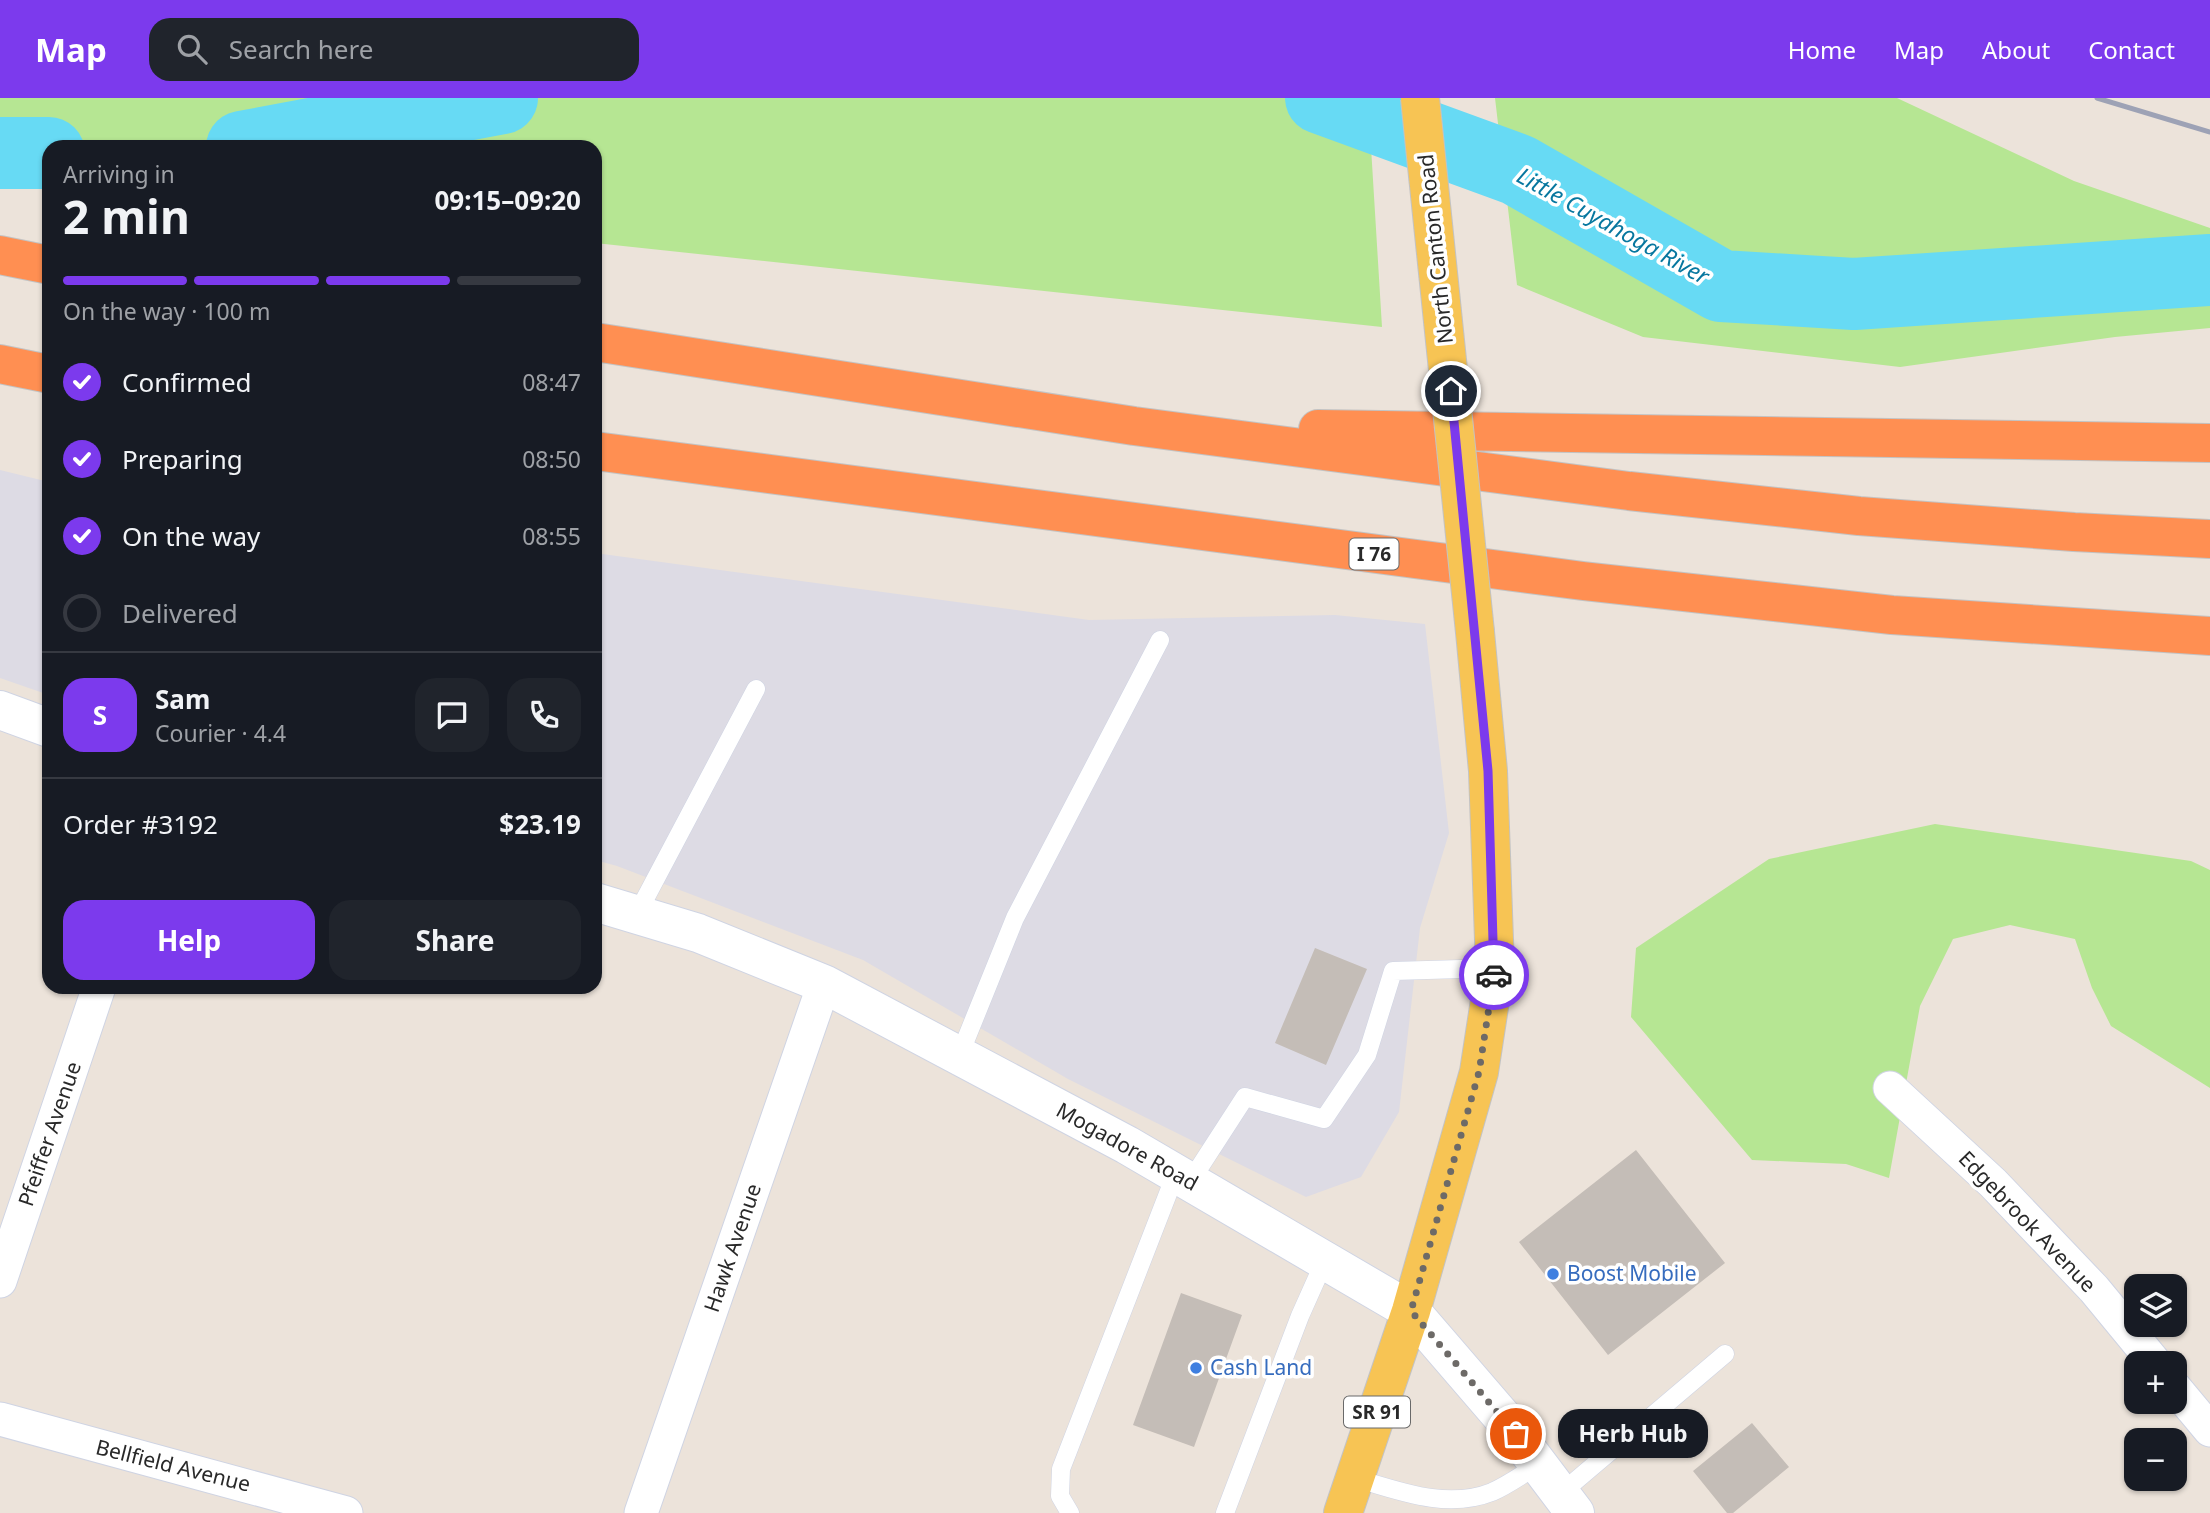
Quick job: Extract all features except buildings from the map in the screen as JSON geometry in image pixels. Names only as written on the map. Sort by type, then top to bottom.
[{"type":"highway","points":[[0,255],[42,264]]},
{"type":"highway","points":[[602,343],[1134,426],[1629,491],[1845,514],[2074,532],[2210,539]]},
{"type":"highway","points":[[0,364],[42,372]]},
{"type":"highway","points":[[1134,426],[2210,443]]},
{"type":"highway","name":"I 76","points":[[602,452],[1583,581],[1892,615],[2210,636]]},
{"type":"main road","name":"North Canton Road","points":[[1411,1311],[1479,1072],[1495,968],[1488,771],[1420,98]]},
{"type":"main road","name":"SR 91","points":[[1343,1513],[1411,1311]]},
{"type":"street","points":[[0,710],[42,725]]},
{"type":"street","name":"Mogadore Road","points":[[602,904],[698,933],[824,984],[960,1054],[1183,1178],[1411,1311],[1504,1419],[1558,1491]]},
{"type":"street","name":"Hawk Avenue","points":[[641,1513],[824,984]]},
{"type":"street","name":"Pfeiffer Avenue","points":[[0,1281],[97,994]]},
{"type":"street","name":"Edgebrook Avenue","points":[[1890,1088],[1993,1183],[2094,1289],[2145,1351]]},
{"type":"street","points":[[2187,1402],[2210,1430]]},
{"type":"street","name":"Bellfield Avenue","points":[[0,1419],[346,1513]]},
{"type":"lane","points":[[960,1054],[1015,918],[1160,640]]},
{"type":"lane","points":[[637,914],[755,689]]},
{"type":"lane","points":[[1070,1513],[1060,1496],[1061,1469],[1183,1178],[1245,1097],[1324,1119],[1367,1055],[1393,971],[1495,968]]},
{"type":"lane","points":[[1225,1513],[1300,1316],[1325,1260]]},
{"type":"lane","points":[[1355,1478],[1420,1497],[1471,1506],[1493,1492],[1558,1491],[1725,1354]]},
{"type":"shaded area","points":[[0,470],[42,480],[42,693],[0,678]]},
{"type":"shaded area","points":[[602,554],[1089,620],[1335,615],[1425,624],[1449,833],[1420,928],[1399,1112],[1361,1177],[1306,1197],[1068,1079],[863,960],[602,862]]},
{"type":"green space","points":[[0,98],[1368,98],[1382,327],[602,244],[602,140],[42,140],[42,175],[0,169]]},
{"type":"green space","points":[[1495,98],[1897,98],[2074,181],[2210,228],[2210,328],[2115,337],[1900,367],[1643,337],[1517,285]]},
{"type":"green space","points":[[1935,824],[2191,861],[2210,870],[2210,1088],[2111,1026],[2092,988],[2075,939],[2010,925],[1953,939],[1920,1006],[1889,1178],[1846,1164],[1752,1160],[1631,1017],[1636,948],[1769,859]]},
{"type":"waterway","name":"Little Cuyahoga River","points":[[279,140],[502,98]]},
{"type":"waterway","name":"Little Cuyahoga River","points":[[1321,98],[1518,170],[1721,286],[1854,294],[2210,270]]},
{"type":"waterway","name":"Little Cuyahoga River","points":[[0,153],[42,153]]},
{"type":"railway","points":[[2097,98],[2210,132]]},
{"type":"way so far","points":[[1494,975],[1479,1072],[1411,1311],[1516,1434]]},
{"type":"place","name":"Boost Mobile","points":[[1553,1274]]},
{"type":"place","name":"Cash Land","points":[[1196,1368]]},
{"type":"place","name":"Herb Hub","points":[[1516,1434]]},
{"type":"route","points":[[1451,391],[1488,771],[1494,975]]}]
